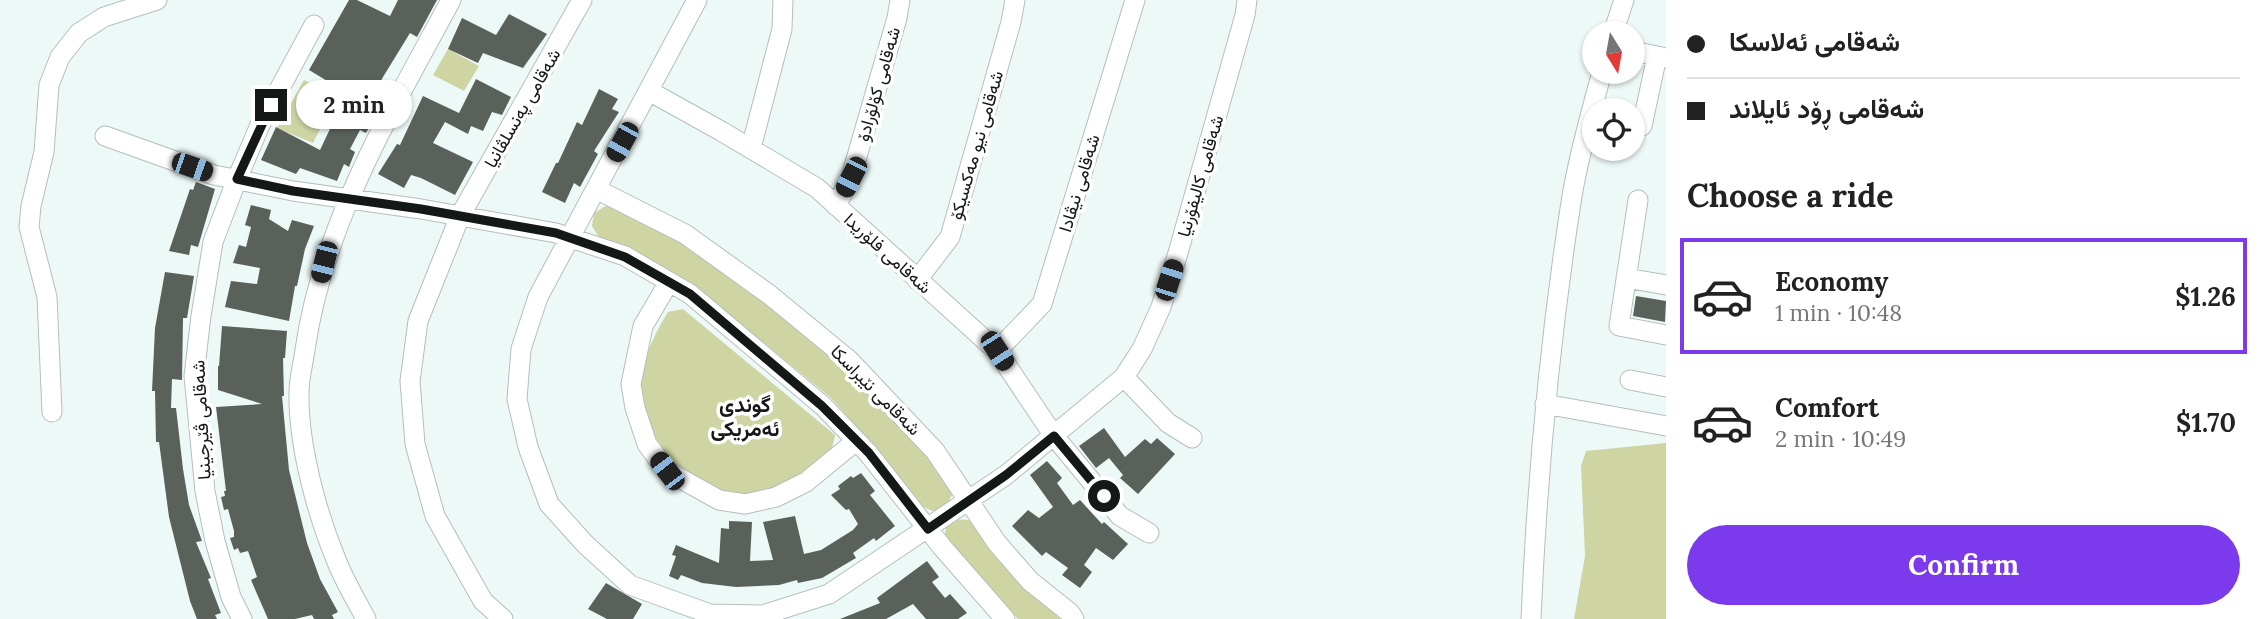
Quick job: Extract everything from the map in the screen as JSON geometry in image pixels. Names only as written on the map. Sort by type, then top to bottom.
[{"type":"street","points":[[52,412],[47,297],[29,228],[31,206],[44,152],[49,85],[60,57],[79,33],[104,17],[157,0]]},
{"type":"street","points":[[366,619],[337,564],[319,511],[305,453],[299,392],[308,326],[324,262],[369,153],[451,0]]},
{"type":"street","name":"شەقامی پەنسلڤانیا","points":[[503,619],[483,601],[435,516],[415,444],[410,381],[418,321],[460,216],[582,0]]},
{"type":"street","name":"شەقامی کالیفۆرنیا","points":[[697,0],[538,297],[522,349],[517,399],[528,447],[549,504],[585,544],[630,585],[710,614],[763,615],[829,594],[928,529],[1054,436],[1124,377],[1142,349],[1161,307],[1245,15],[1247,0]]},
{"type":"street","points":[[751,148],[782,29],[783,0]]},
{"type":"street","name":"شەقامی کۆلۆرادۆ","points":[[836,206],[851,177],[900,0]]},
{"type":"street","name":"شەقامی نیو مەکسیکۆ","points":[[917,280],[950,237],[1011,22],[1014,0]]},
{"type":"street","name":"شەقامی نیڤادا","points":[[997,351],[1042,304],[1135,0]]},
{"type":"street","points":[[1618,21],[1624,0]]},
{"type":"street","name":"شەقامی ڤێرجینیا","points":[[242,619],[231,597],[215,541],[205,491],[194,376],[201,316],[213,242],[237,179],[260,125],[314,25]]},
{"type":"street","points":[[1645,115],[1661,57]]},
{"type":"street","points":[[1531,619],[1535,515],[1545,404],[1573,194],[1599,84]]},
{"type":"street","name":"شەقامی فلۆریدا","points":[[649,91],[817,188],[997,351],[1054,436],[1120,516],[1149,533]]},
{"type":"street","points":[[105,136],[214,175],[556,233],[625,257],[690,294],[822,406],[856,441],[1000,617]]},
{"type":"street","name":"شەقامی نێبراسکا","points":[[596,189],[685,234],[770,295],[849,360],[935,451],[997,543],[1030,581],[1074,619]]},
{"type":"street","points":[[1638,200],[1619,326],[1666,335]]},
{"type":"street","points":[[1626,278],[1666,285]]},
{"type":"street","points":[[669,282],[643,326],[631,384],[635,408],[647,444],[667,471],[719,500],[746,504],[776,497],[806,482],[856,441]]},
{"type":"street","points":[[1124,377],[1168,423],[1192,438]]},
{"type":"street","points":[[1630,380],[1666,387]]},
{"type":"street","points":[[1545,404],[1666,426]]},
{"type":"green space","points":[[448,49],[479,66],[464,91],[433,75]]},
{"type":"green space","points":[[304,80],[337,96],[313,143],[277,128]]},
{"type":"green space","points":[[609,204],[650,222],[734,275],[819,347],[914,439],[949,487],[952,495],[945,508],[932,511],[920,505],[885,459],[831,398],[708,297],[637,255],[598,236],[592,226],[594,213]]},
{"type":"green space","points":[[683,309],[835,435],[827,458],[822,463],[811,472],[772,490],[742,494],[720,490],[699,481],[680,468],[664,451],[644,410],[642,377],[650,348],[668,312]]},
{"type":"green space","points":[[1666,443],[1666,619],[1574,619],[1585,556],[1581,466],[1586,451]]},
{"type":"green space","points":[[953,519],[969,520],[1015,576],[1060,619],[1018,619],[966,567],[944,539],[946,528]]},
{"type":"building","points":[[349,0],[357,0],[390,16],[398,0],[437,0],[417,37],[410,33],[383,77],[368,106],[378,111],[366,133],[360,130],[350,149],[355,152],[349,167],[344,164],[337,181],[300,168],[296,174],[261,160],[276,127],[320,150],[347,93],[309,70]]},
{"type":"building","points":[[509,14],[547,34],[523,68],[483,53],[478,63],[448,49],[462,18],[496,35]]},
{"type":"building","points":[[476,79],[511,97],[502,115],[492,112],[483,131],[471,126],[468,134],[445,122],[433,143],[473,162],[455,195],[411,175],[404,188],[378,174],[397,144],[400,145],[423,96],[459,113]]},
{"type":"building","points":[[599,89],[618,99],[612,109],[619,112],[594,151],[598,154],[580,187],[574,183],[565,203],[542,192],[577,122],[582,125]]},
{"type":"building","points":[[196,182],[215,189],[198,247],[191,245],[189,255],[169,251],[190,189],[193,190]]},
{"type":"building","points":[[251,205],[271,210],[269,219],[288,231],[292,220],[314,226],[295,286],[289,321],[225,307],[231,281],[257,284],[260,268],[233,263],[239,245],[246,247],[251,227],[245,225]]},
{"type":"building","points":[[165,272],[194,276],[187,318],[183,318],[182,380],[172,379],[171,408],[176,408],[189,505],[202,541],[196,542],[211,578],[208,579],[221,613],[215,615],[217,619],[197,619],[190,601],[169,517],[159,442],[156,442],[155,391],[152,391],[155,328]]},
{"type":"building","points":[[1636,296],[1666,301],[1665,322],[1633,316]]},
{"type":"building","points":[[222,326],[287,331],[282,396],[289,470],[307,543],[320,579],[338,612],[332,615],[334,619],[314,619],[312,615],[295,619],[268,619],[251,580],[257,577],[248,551],[240,553],[238,548],[234,550],[230,538],[234,537],[234,531],[228,509],[224,510],[221,497],[225,496],[226,491],[216,407],[262,404],[218,390]]},
{"type":"building","points":[[1104,428],[1125,457],[1145,439],[1151,444],[1157,438],[1175,454],[1138,494],[1120,478],[1123,475],[1109,458],[1096,468],[1079,446]]},
{"type":"building","points":[[1047,461],[1062,478],[1057,483],[1073,505],[1080,500],[1102,524],[1104,522],[1128,544],[1113,560],[1096,548],[1084,565],[1092,572],[1080,588],[1062,575],[1068,568],[1046,552],[1042,556],[1012,526],[1028,510],[1039,518],[1053,507],[1030,475]]},
{"type":"building","points":[[861,473],[875,491],[870,495],[895,526],[876,541],[874,538],[853,553],[856,558],[822,578],[779,585],[736,587],[702,583],[681,575],[678,580],[669,576],[676,556],[672,555],[676,545],[719,563],[721,528],[729,529],[729,521],[752,522],[750,561],[773,560],[763,522],[795,516],[804,554],[821,550],[858,524],[849,509],[846,510],[831,495],[851,476],[853,478]]},
{"type":"building","points":[[927,561],[939,577],[932,582],[945,598],[950,594],[967,613],[958,619],[926,619],[913,604],[886,619],[840,619],[880,603],[877,598]]},
{"type":"building","points":[[606,583],[642,604],[633,619],[607,619],[588,609]]},
{"type":"district","name":"گوندی ئەمریکی","points":[[745,416]]},
{"type":"route","points":[[271,105],[237,179],[293,191],[421,209],[556,233],[625,257],[690,294],[822,406],[869,453],[928,529],[1006,475],[1054,436],[1104,496]]}]
